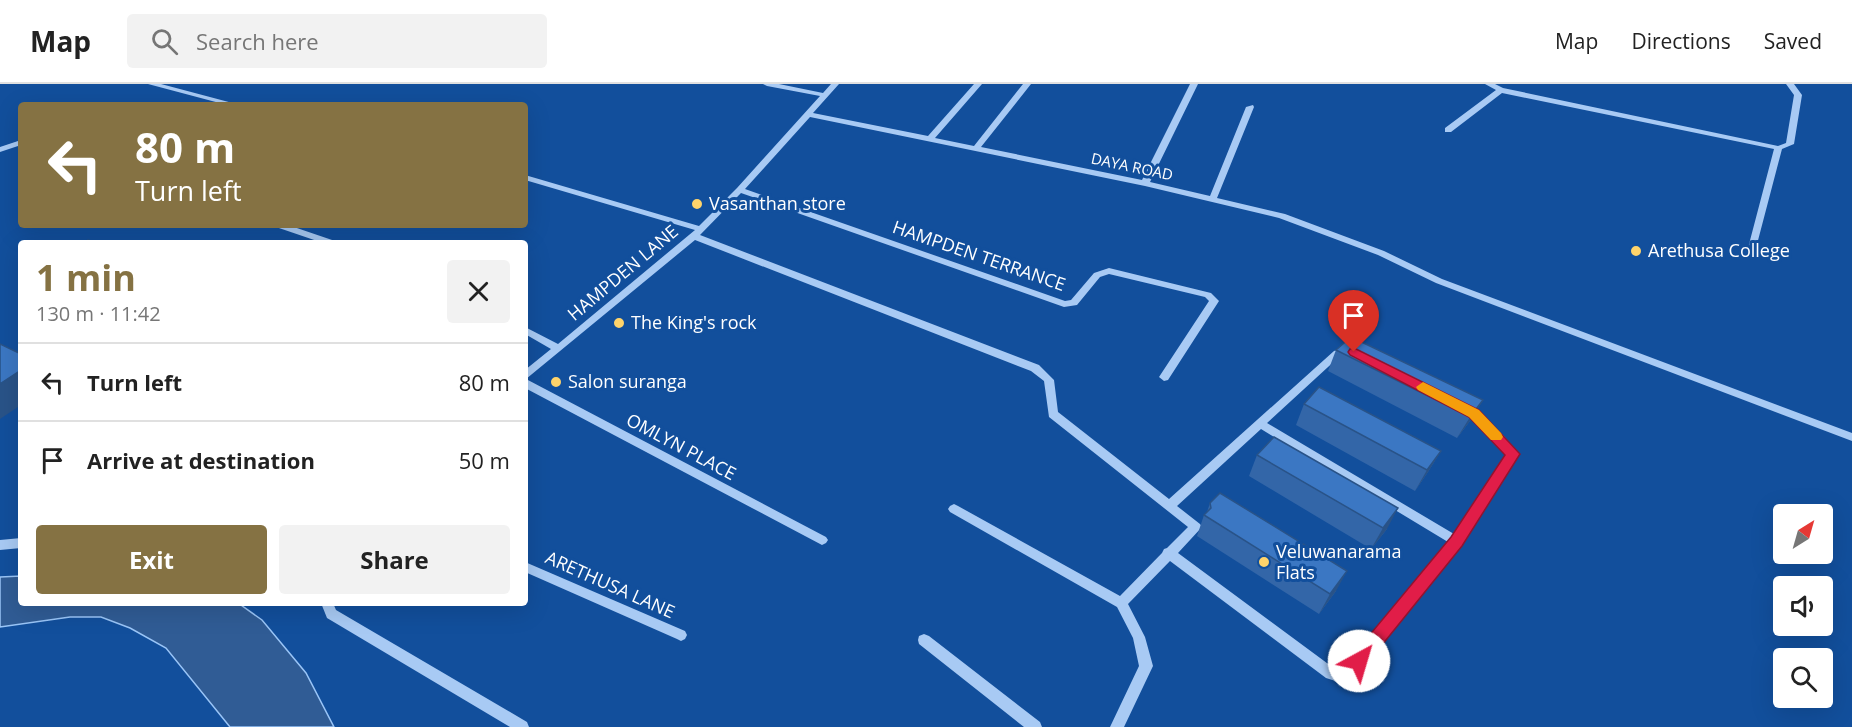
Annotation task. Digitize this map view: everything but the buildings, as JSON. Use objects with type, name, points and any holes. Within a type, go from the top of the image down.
[{"type":"street","points":[[152,84],[224,102]]},
{"type":"street","points":[[767,84],[824,95]]},
{"type":"street","name":"HAMPDEN LANE","points":[[528,373],[697,232],[740,190],[835,84]]},
{"type":"street","points":[[930,139],[978,84]]},
{"type":"street","points":[[976,148],[1027,84]]},
{"type":"street","points":[[1145,183],[1194,84]]},
{"type":"street","points":[[1489,84],[1501,90],[1778,148],[1790,144],[1798,95],[1790,84]]},
{"type":"street","points":[[1448,130],[1501,90]]},
{"type":"street","points":[[1213,198],[1250,107]]},
{"type":"street","name":"DAYA ROAD","points":[[808,114],[1213,198],[1304,224],[1381,253],[1439,281],[1852,437]]},
{"type":"street","points":[[0,150],[18,143]]},
{"type":"street","points":[[1752,248],[1778,148]]},
{"type":"street","points":[[528,178],[697,232],[1035,368],[1049,380],[1053,414],[1196,527],[1121,603]]},
{"type":"street","name":"HAMPDEN TERRANCE","points":[[740,190],[1064,304],[1074,303],[1097,275],[1109,272],[1208,295],[1214,301],[1164,377]]},
{"type":"street","points":[[288,228],[323,240]]},
{"type":"street","points":[[528,332],[558,348]]},
{"type":"street","points":[[1169,506],[1338,353],[1354,352]]},
{"type":"street","name":"OMLYN PLACE","points":[[528,385],[822,540]]},
{"type":"street","points":[[1168,553],[1331,674],[1345,678],[1456,541],[1513,454],[1474,413],[1454,403]]},
{"type":"street","points":[[1260,424],[1456,541]]},
{"type":"street","points":[[954,509],[1121,603],[1139,637],[1146,666],[1118,727]]},
{"type":"street","points":[[0,545],[18,543]]},
{"type":"street","name":"ARETHUSA LANE","points":[[528,568],[681,635]]},
{"type":"street","points":[[328,606],[331,614],[522,727]]},
{"type":"street","points":[[924,640],[1035,727]]},
{"type":"water","points":[[18,576],[18,606],[242,606],[262,620],[306,673],[334,727],[230,727],[166,648],[130,628],[101,617],[70,617],[0,627],[0,577]]},
{"type":"slow traffic","points":[[1423,387],[1474,413],[1496,437]]},
{"type":"place","name":"Vasanthan store","points":[[697,204]]},
{"type":"place","name":"Arethusa College","points":[[1636,251]]},
{"type":"place","name":"The King's rock","points":[[619,323]]},
{"type":"place","name":"Salon suranga","points":[[556,382]]},
{"type":"place","name":"Veluwanarama Flats","points":[[1264,562]]},
{"type":"route","points":[[1354,352],[1474,413],[1513,454],[1456,541],[1359,661]]}]
